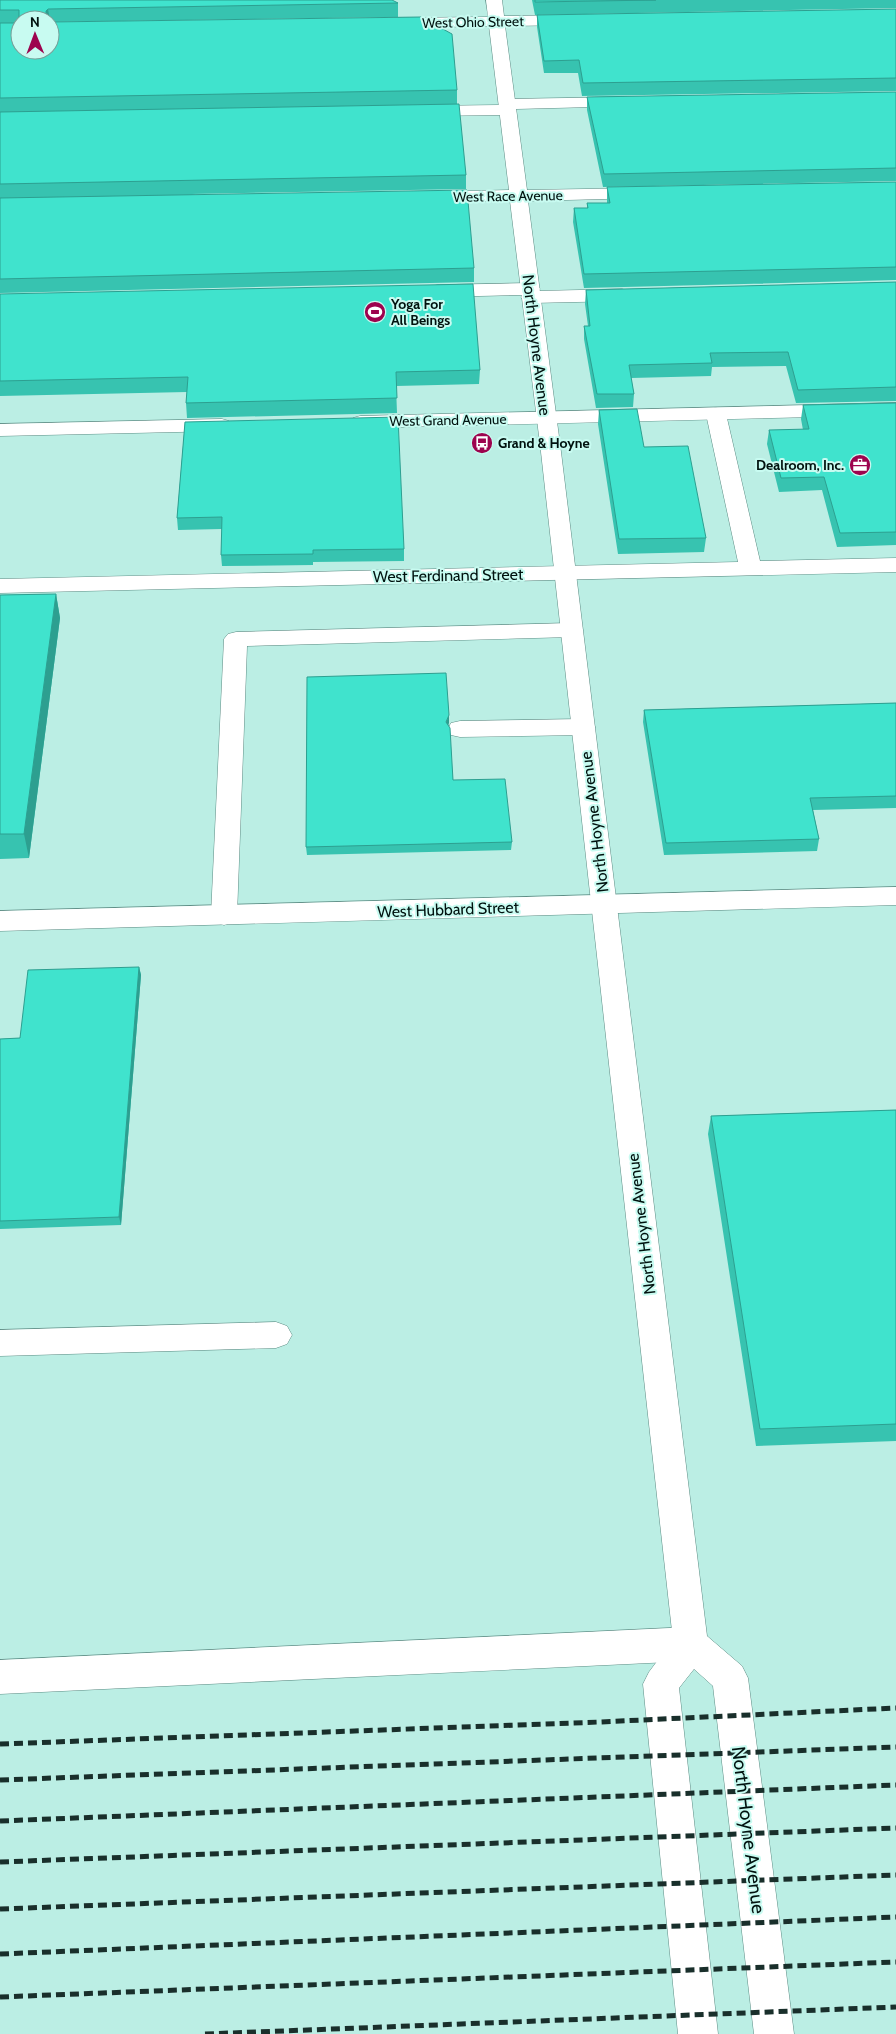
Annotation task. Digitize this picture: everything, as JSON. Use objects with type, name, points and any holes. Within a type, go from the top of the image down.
[{"type":"street","name":"North Hoyne Avenue","points":[[494,0],[565,573],[691,1644],[730,1678],[774,2034]]},
{"type":"street","name":"West Ohio Street","points":[[384,24],[586,20]]},
{"type":"street","points":[[403,112],[639,102]]},
{"type":"street","name":"West Race Avenue","points":[[411,198],[662,193]]},
{"type":"street","points":[[419,292],[640,294]]},
{"type":"street","name":"West Grand Avenue","points":[[345,422],[896,409]]},
{"type":"street","points":[[716,414],[750,568]]},
{"type":"street","points":[[0,430],[236,425]]},
{"type":"street","name":"West Ferdinand Street","points":[[0,586],[896,565]]},
{"type":"street","points":[[224,915],[236,639],[571,630]]},
{"type":"street","points":[[460,729],[583,727]]},
{"type":"street","name":"West Hubbard Street","points":[[0,921],[896,896]]},
{"type":"street","points":[[0,1343],[276,1335]]},
{"type":"street","points":[[0,1677],[691,1644]]},
{"type":"street","points":[[691,1644],[661,1684],[698,2034]]},
{"type":"building","points":[[0,0],[392,0],[398,3],[47,10],[0,10]]},
{"type":"building","points":[[535,0],[656,0],[535,2]]},
{"type":"building","points":[[896,9],[896,78],[583,83],[579,60],[544,61],[537,15]]},
{"type":"building","points":[[421,17],[452,34],[457,90],[0,98],[0,23],[10,23],[10,60],[60,60],[60,22]]},
{"type":"building","points":[[896,92],[896,168],[604,174],[587,97]]},
{"type":"building","points":[[459,104],[466,175],[0,184],[0,112]]},
{"type":"building","points":[[896,182],[896,267],[584,274],[574,208],[588,208],[587,203],[610,203],[607,187]]},
{"type":"building","points":[[467,190],[474,268],[0,279],[0,198]]},
{"type":"building","points":[[896,282],[896,387],[798,390],[788,352],[710,353],[712,363],[629,365],[634,394],[597,394],[584,326],[590,326],[586,290]]},
{"type":"building","points":[[473,284],[480,370],[396,372],[397,398],[186,403],[188,377],[0,381],[0,294]]},
{"type":"building","points":[[896,403],[896,532],[840,533],[824,477],[781,478],[769,430],[809,429],[803,405]]},
{"type":"building","points":[[637,409],[644,447],[688,446],[706,538],[619,539],[599,410]]},
{"type":"building","points":[[398,417],[404,549],[313,550],[313,554],[221,555],[222,517],[177,518],[185,422]]},
{"type":"building","points":[[56,594],[24,834],[0,834],[0,595]]},
{"type":"building","points":[[446,673],[449,715],[446,722],[450,728],[453,780],[505,779],[512,842],[306,847],[307,677]]},
{"type":"building","points":[[896,703],[896,796],[810,798],[819,839],[666,843],[644,710]]},
{"type":"building","points":[[139,967],[119,1217],[0,1221],[0,1039],[20,1038],[28,970]]},
{"type":"building","points":[[896,1110],[896,1424],[760,1429],[711,1116]]},
{"type":"railway","points":[[0,1744],[600,1722],[896,1708]]},
{"type":"railway","points":[[0,1780],[896,1747]]},
{"type":"railway","points":[[0,1821],[896,1785]]},
{"type":"railway","points":[[0,1862],[896,1828]]},
{"type":"railway","points":[[0,1909],[896,1875]]},
{"type":"railway","points":[[0,1954],[896,1917]]},
{"type":"railway","points":[[0,1997],[896,1962]]},
{"type":"railway","points":[[205,2034],[896,2007]]},
{"type":"place","name":"Yoga For All Beings","points":[[375,312]]},
{"type":"place","name":"Grand & Hoyne","points":[[482,443]]},
{"type":"place","name":"Dealroom, Inc.","points":[[860,465]]}]
